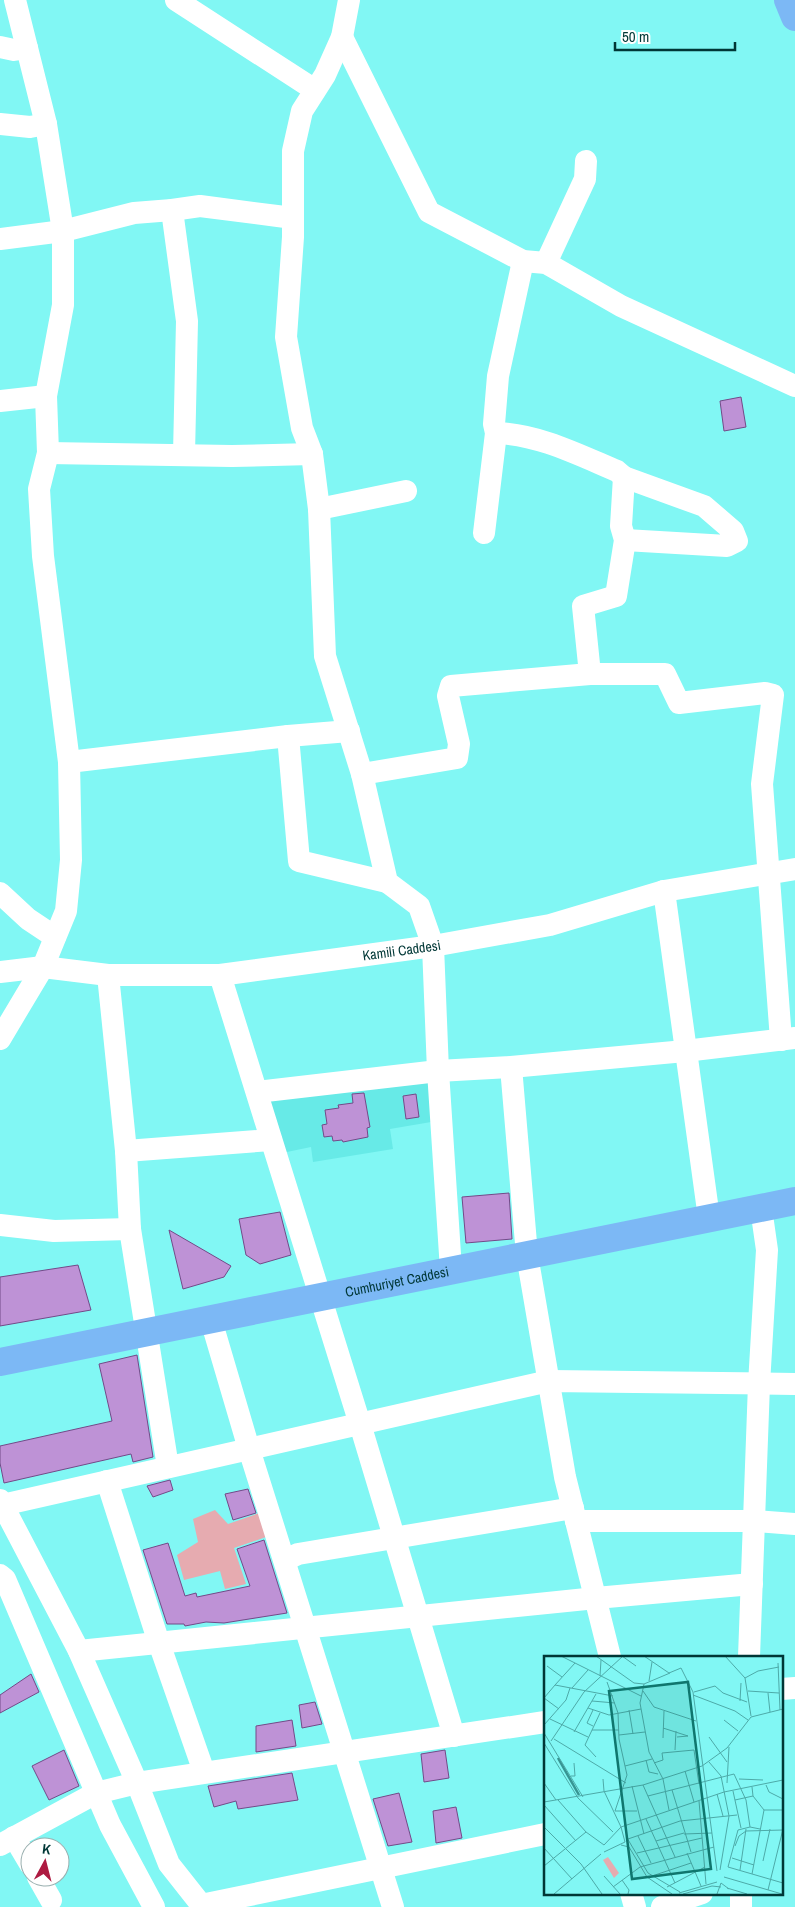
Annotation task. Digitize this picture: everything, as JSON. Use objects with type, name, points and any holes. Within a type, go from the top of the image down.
[{"type":"main road","points":[[788,0],[795,17]]},
{"type":"main road","name":"Cumhuriyet Caddesi","points":[[0,1362],[795,1201]]},
{"type":"street","points":[[0,1039],[43,967],[66,912],[71,860],[69,762],[43,556],[39,489],[48,453],[46,396],[63,305],[63,231],[46,124],[14,0]]},
{"type":"street","points":[[176,0],[315,90]]},
{"type":"street","points":[[349,0],[342,37],[325,75],[302,111],[293,152],[293,218],[286,337],[302,428],[312,454],[319,509],[325,656],[362,774],[386,882]]},
{"type":"street","points":[[342,37],[429,212],[523,261],[546,263],[620,306],[795,386]]},
{"type":"street","points":[[0,46],[14,50],[27,48]]},
{"type":"street","points":[[0,124],[30,127],[46,124]]},
{"type":"street","points":[[546,263],[585,178],[586,161]]},
{"type":"street","points":[[0,239],[63,231],[134,212],[200,206],[293,218]]},
{"type":"street","points":[[172,210],[187,321],[184,454]]},
{"type":"street","points":[[484,533],[496,434],[494,424],[498,376],[523,261]]},
{"type":"street","points":[[0,401],[46,396]]},
{"type":"street","points":[[496,434],[513,434],[559,447],[617,471],[624,477],[704,506],[733,532],[737,541],[727,546],[625,540]]},
{"type":"street","points":[[48,453],[232,456],[312,454]]},
{"type":"street","points":[[590,674],[583,606],[616,596],[625,540],[621,526],[624,477]]},
{"type":"street","points":[[319,509],[406,491]]},
{"type":"street","points":[[257,1092],[438,1071],[511,1067],[685,1051],[788,1039],[769,873],[762,784],[773,695],[765,693],[679,703],[665,674],[590,674],[451,686],[448,696],[459,744],[458,758],[362,774]]},
{"type":"street","points":[[69,762],[288,736],[349,731]]},
{"type":"street","points":[[288,736],[299,861],[386,882],[419,906],[433,946],[438,1071],[451,1270]]},
{"type":"street","name":"Kamili Caddesi","points":[[0,972],[43,967],[108,975],[220,975],[433,946],[550,925],[664,891],[795,869]]},
{"type":"street","points":[[664,891],[710,1218]]},
{"type":"street","points":[[0,892],[28,919],[55,937]]},
{"type":"street","points":[[108,975],[126,1151],[130,1229],[168,1467]]},
{"type":"street","points":[[220,975],[360,1424],[454,1736]]},
{"type":"street","points":[[511,1067],[527,1255],[565,1477],[610,1656]]},
{"type":"street","points":[[126,1151],[271,1140]]},
{"type":"street","points":[[749,1656],[759,1384],[767,1250],[761,1208]]},
{"type":"street","points":[[0,1225],[54,1231],[130,1229]]},
{"type":"street","points":[[210,1320],[343,1752],[393,1907]]},
{"type":"street","points":[[544,1834],[202,1906],[169,1864],[137,1784],[79,1651],[1,1502],[107,1481],[549,1381],[795,1384]]},
{"type":"street","points":[[107,1481],[159,1643],[204,1772]]},
{"type":"street","points":[[285,1560],[298,1554],[395,1538],[575,1514],[795,1524]]},
{"type":"street","points":[[0,1575],[5,1579],[110,1825],[154,1907]]},
{"type":"street","points":[[79,1651],[596,1598],[752,1584]]},
{"type":"street","points":[[782,1689],[795,1688]]},
{"type":"street","points":[[20,1854],[7,1841],[96,1793],[204,1772],[544,1722]]},
{"type":"street","points":[[44,1887],[51,1900]]},
{"type":"street","points":[[631,1894],[635,1907]]},
{"type":"street","points":[[662,1907],[699,1894]]},
{"type":"street","points":[[740,1907],[741,1894]]},
{"type":"shaded area","points":[[434,1076],[437,1121],[390,1129],[393,1149],[313,1162],[311,1147],[282,1153],[263,1098]]},
{"type":"shaded area","points":[[215,1510],[228,1524],[265,1511],[266,1537],[234,1548],[246,1584],[225,1589],[220,1571],[184,1580],[177,1555],[198,1542],[193,1519]]},
{"type":"building","points":[[741,397],[746,427],[724,431],[720,401]]},
{"type":"building","points":[[364,1093],[370,1127],[367,1128],[368,1137],[343,1142],[342,1140],[333,1141],[332,1136],[324,1137],[322,1125],[327,1124],[325,1110],[339,1108],[338,1105],[353,1103],[352,1094]]},
{"type":"building","points":[[416,1094],[419,1117],[406,1119],[403,1096]]},
{"type":"building","points":[[509,1193],[512,1239],[466,1243],[462,1197]]},
{"type":"building","points":[[280,1212],[291,1255],[260,1264],[246,1255],[239,1219]]},
{"type":"building","points":[[169,1230],[231,1266],[224,1277],[183,1289]]},
{"type":"building","points":[[78,1265],[91,1310],[0,1326],[0,1277]]},
{"type":"building","points":[[137,1355],[153,1457],[133,1462],[131,1454],[4,1483],[0,1463],[0,1446],[112,1421],[99,1364]]},
{"type":"building","points":[[170,1480],[173,1490],[153,1497],[147,1486]]},
{"type":"building","points":[[248,1489],[256,1513],[233,1520],[225,1494]]},
{"type":"building","points":[[264,1540],[287,1613],[224,1623],[206,1622],[185,1626],[184,1624],[167,1624],[143,1550],[168,1543],[185,1596],[196,1593],[197,1597],[250,1586],[237,1549]]},
{"type":"building","points":[[31,1674],[39,1692],[0,1713],[0,1695]]},
{"type":"building","points":[[315,1702],[322,1724],[302,1728],[299,1705]]},
{"type":"building","points":[[292,1720],[296,1746],[256,1752],[256,1726]]},
{"type":"building","points":[[64,1750],[79,1786],[49,1800],[32,1766]]},
{"type":"building","points":[[445,1750],[449,1778],[424,1782],[421,1754]]},
{"type":"building","points":[[292,1773],[298,1800],[238,1809],[236,1801],[214,1807],[208,1786]]},
{"type":"building","points":[[399,1793],[412,1842],[388,1846],[373,1799]]},
{"type":"building","points":[[456,1807],[462,1838],[436,1843],[433,1811]]}]
